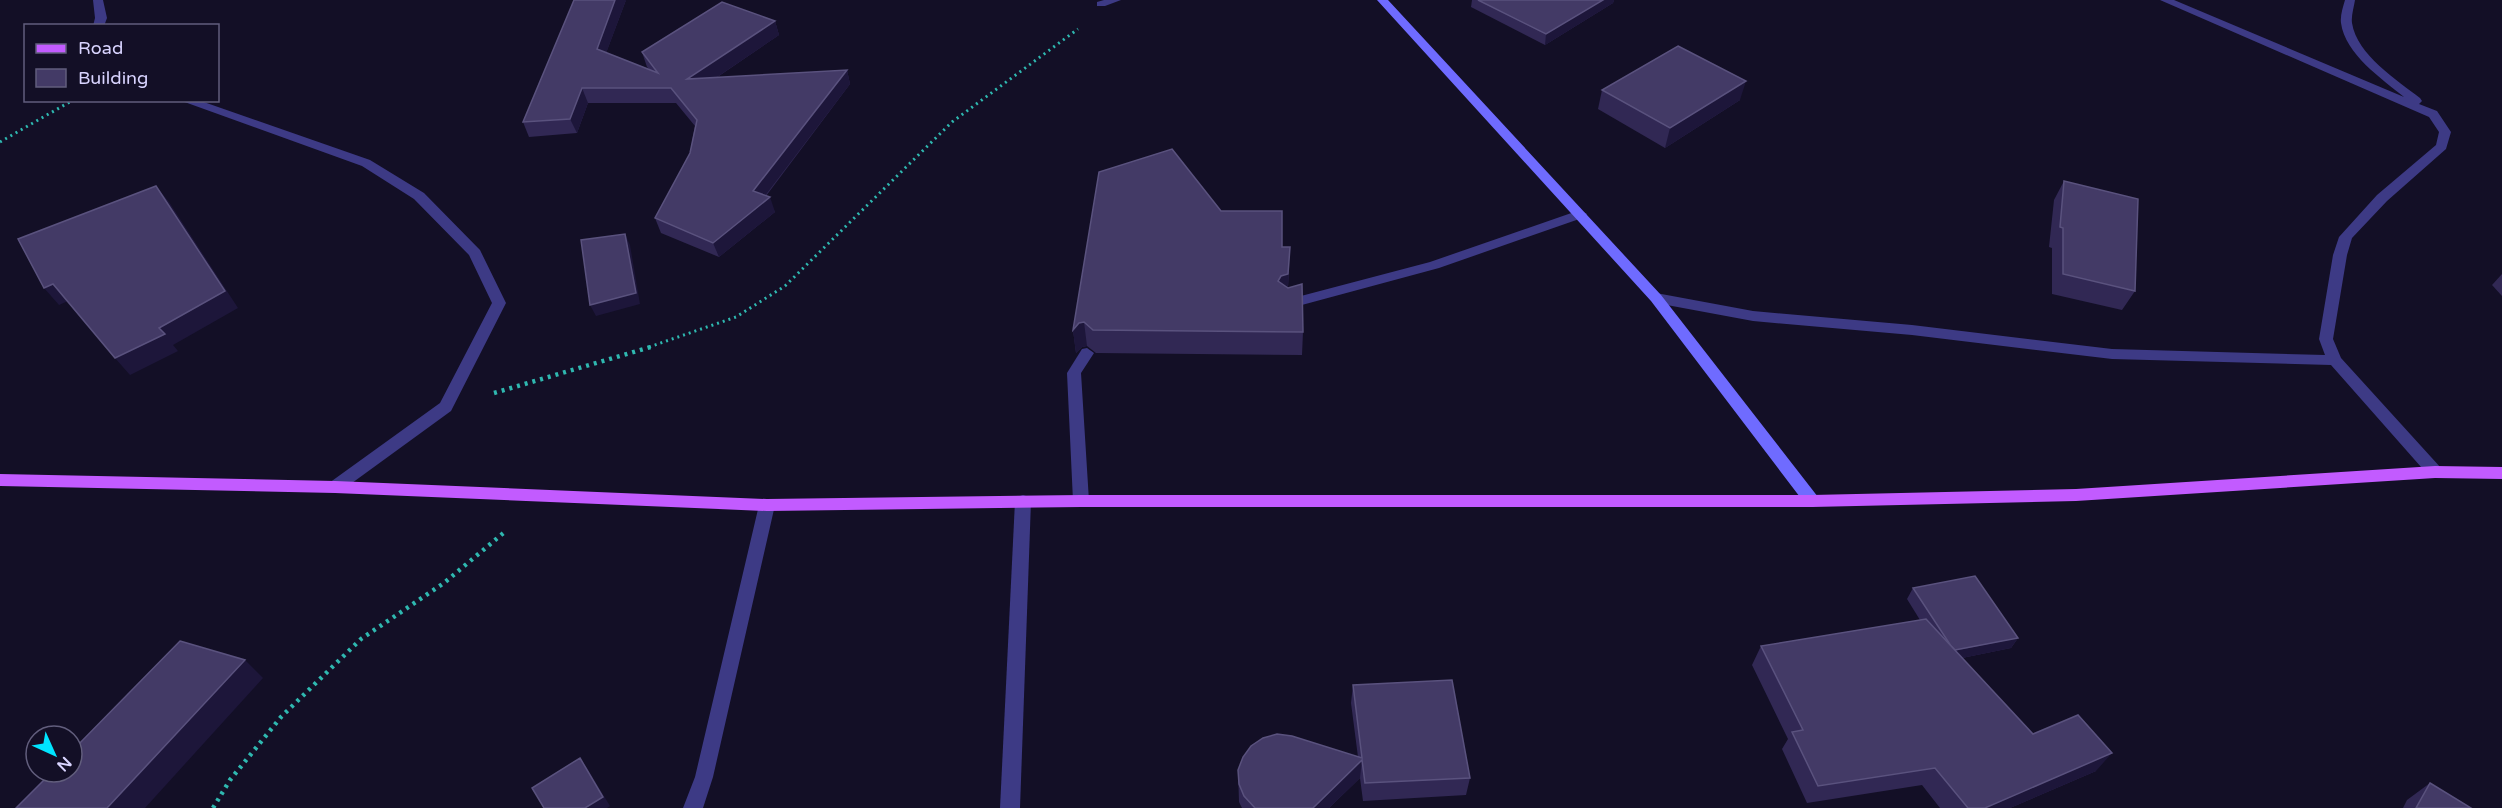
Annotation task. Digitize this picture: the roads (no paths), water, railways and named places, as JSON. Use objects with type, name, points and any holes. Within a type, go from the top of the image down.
[{"type":"main road","points":[[0,480],[335,487],[767,505],[1023,501],[1812,501],[2076,495],[2435,472],[2502,473]]},
{"type":"street","points":[[98,0],[101,18],[99,24]]},
{"type":"street","points":[[1101,4],[1116,0]]},
{"type":"street","points":[[1382,0],[1656,298],[1812,501]]},
{"type":"street","points":[[2166,0],[2433,114]]},
{"type":"street","points":[[2350,0],[2347,24],[2358,45],[2377,70],[2433,114],[2445,132],[2442,146],[2382,198],[2346,237],[2340,255],[2326,339],[2335,360],[2435,472]]},
{"type":"street","points":[[191,102],[283,132],[366,163],[419,196],[475,253],[499,303],[446,407],[335,487]]},
{"type":"street","points":[[1287,304],[1434,265],[1580,214]]},
{"type":"street","points":[[1656,298],[1753,316],[1912,330],[2112,354],[2335,360]]},
{"type":"street","points":[[1081,501],[1074,373],[1087,353]]},
{"type":"street","points":[[1010,808],[1023,501]]},
{"type":"street","points":[[693,808],[704,777],[767,505]]}]
